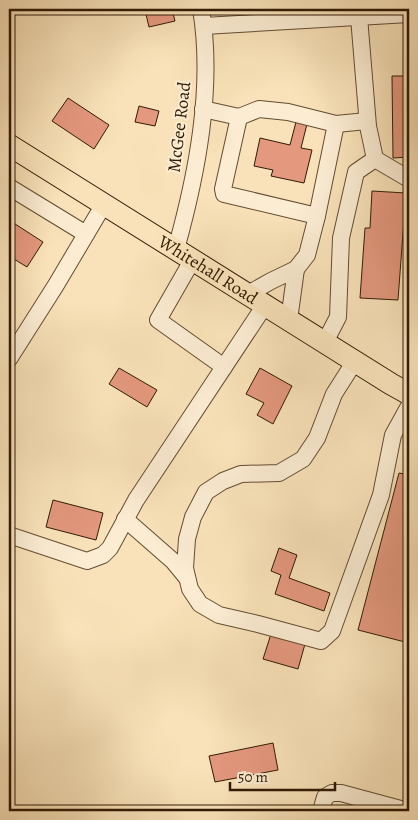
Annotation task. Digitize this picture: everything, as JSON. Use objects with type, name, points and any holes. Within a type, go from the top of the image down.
[{"type":"main road","name":"Whitehall Road","points":[[9,145],[409,394]]},
{"type":"street","name":"McGee Road","points":[[201,9],[204,26],[206,70],[185,254],[158,320],[224,367]]},
{"type":"street","points":[[204,26],[400,12]]},
{"type":"street","points":[[349,15],[375,159],[409,179]]},
{"type":"street","points":[[203,109],[239,118],[259,109],[288,112],[336,124],[367,121]]},
{"type":"street","points":[[239,118],[222,189],[224,194],[317,216]]},
{"type":"street","points":[[9,535],[88,561],[103,556],[110,548],[136,500],[224,367],[256,299],[271,281],[296,269],[307,255],[336,124]]},
{"type":"street","points":[[325,342],[338,317],[341,238],[356,172],[375,159]]},
{"type":"street","points":[[9,187],[86,234]]},
{"type":"street","points":[[9,358],[56,285],[104,204]]},
{"type":"street","points":[[289,320],[296,269]]},
{"type":"street","points":[[355,361],[334,394],[317,438],[302,459],[279,473],[241,474],[223,481],[206,492],[193,517],[187,538],[185,568],[190,589],[200,604],[219,616],[321,640],[332,631],[379,503],[393,435],[409,406]]},
{"type":"street","points":[[125,519],[173,561],[187,578]]},
{"type":"street","points":[[321,811],[325,797],[341,793],[408,811]]},
{"type":"building","points":[[172,9],[175,21],[149,27],[145,10]]},
{"type":"building","points":[[392,76],[409,76],[409,157],[393,158]]},
{"type":"building","points":[[68,98],[109,125],[94,149],[52,121]]},
{"type":"building","points":[[139,106],[159,111],[155,126],[135,122]]},
{"type":"building","points":[[296,122],[307,124],[301,148],[312,150],[304,183],[271,176],[273,170],[254,166],[260,138],[290,145]]},
{"type":"building","points":[[372,191],[406,193],[398,300],[360,298],[365,228],[370,228]]},
{"type":"building","points":[[9,220],[43,242],[27,267],[9,256]]},
{"type":"building","points":[[119,368],[157,390],[147,407],[109,384]]},
{"type":"building","points":[[260,368],[292,386],[273,424],[257,415],[264,403],[246,394]]},
{"type":"building","points":[[399,473],[409,475],[409,643],[358,630]]},
{"type":"building","points":[[53,500],[103,513],[96,540],[46,527]]},
{"type":"building","points":[[279,548],[297,555],[289,578],[330,593],[324,611],[275,594],[281,575],[271,571]]},
{"type":"building","points":[[271,634],[305,644],[298,669],[263,659]]},
{"type":"building","points":[[273,743],[278,770],[215,782],[209,756]]}]
